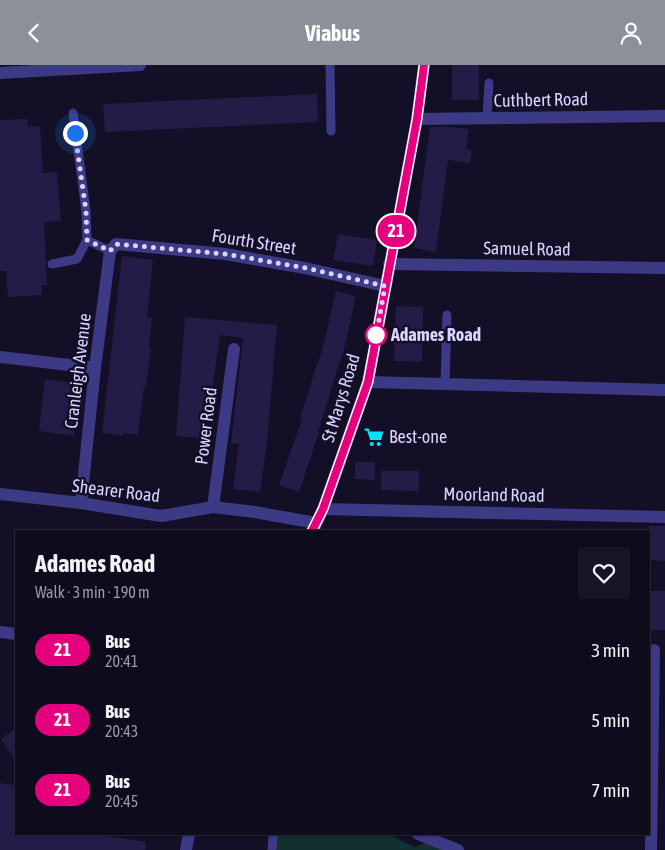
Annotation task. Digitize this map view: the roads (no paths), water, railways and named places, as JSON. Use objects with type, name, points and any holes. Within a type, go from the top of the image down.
[{"type":"street","points":[[4,70],[140,65]]},
{"type":"street","name":"St Marys Road","points":[[314,527],[323,509],[368,382],[417,119],[424,65]]},
{"type":"street","name":"Cuthbert Road","points":[[417,119],[665,116]]},
{"type":"street","name":"Fourth Street","points":[[113,247],[225,254],[306,268],[385,286]]},
{"type":"street","name":"Cranleigh Avenue","points":[[81,503],[95,368],[113,247]]},
{"type":"street","name":"Samuel Road","points":[[389,264],[665,268]]},
{"type":"street","name":"Power Road","points":[[213,507],[234,349]]},
{"type":"street","points":[[0,357],[95,368]]},
{"type":"street","points":[[368,382],[665,390]]},
{"type":"street","name":"Shearer Road","points":[[0,494],[81,503],[161,516],[213,507],[255,512],[314,527]]},
{"type":"street","name":"Moorland Road","points":[[323,509],[665,517]]},
{"type":"street","points":[[0,632],[15,634]]},
{"type":"street","points":[[651,850],[656,650]]},
{"type":"street","points":[[186,850],[189,835]]},
{"type":"street","points":[[426,835],[458,850]]},
{"type":"lane","points":[[330,65],[332,131]]},
{"type":"lane","points":[[488,118],[489,83]]},
{"type":"lane","points":[[52,264],[77,259],[87,240],[86,211],[73,113]]},
{"type":"lane","points":[[87,240],[113,247]]},
{"type":"lane","points":[[445,384],[447,315]]},
{"type":"lane","points":[[272,850],[273,835]]},
{"type":"place","name":"Adames Road","points":[[376,335]]},
{"type":"place","name":"Best-one","points":[[374,437]]}]
